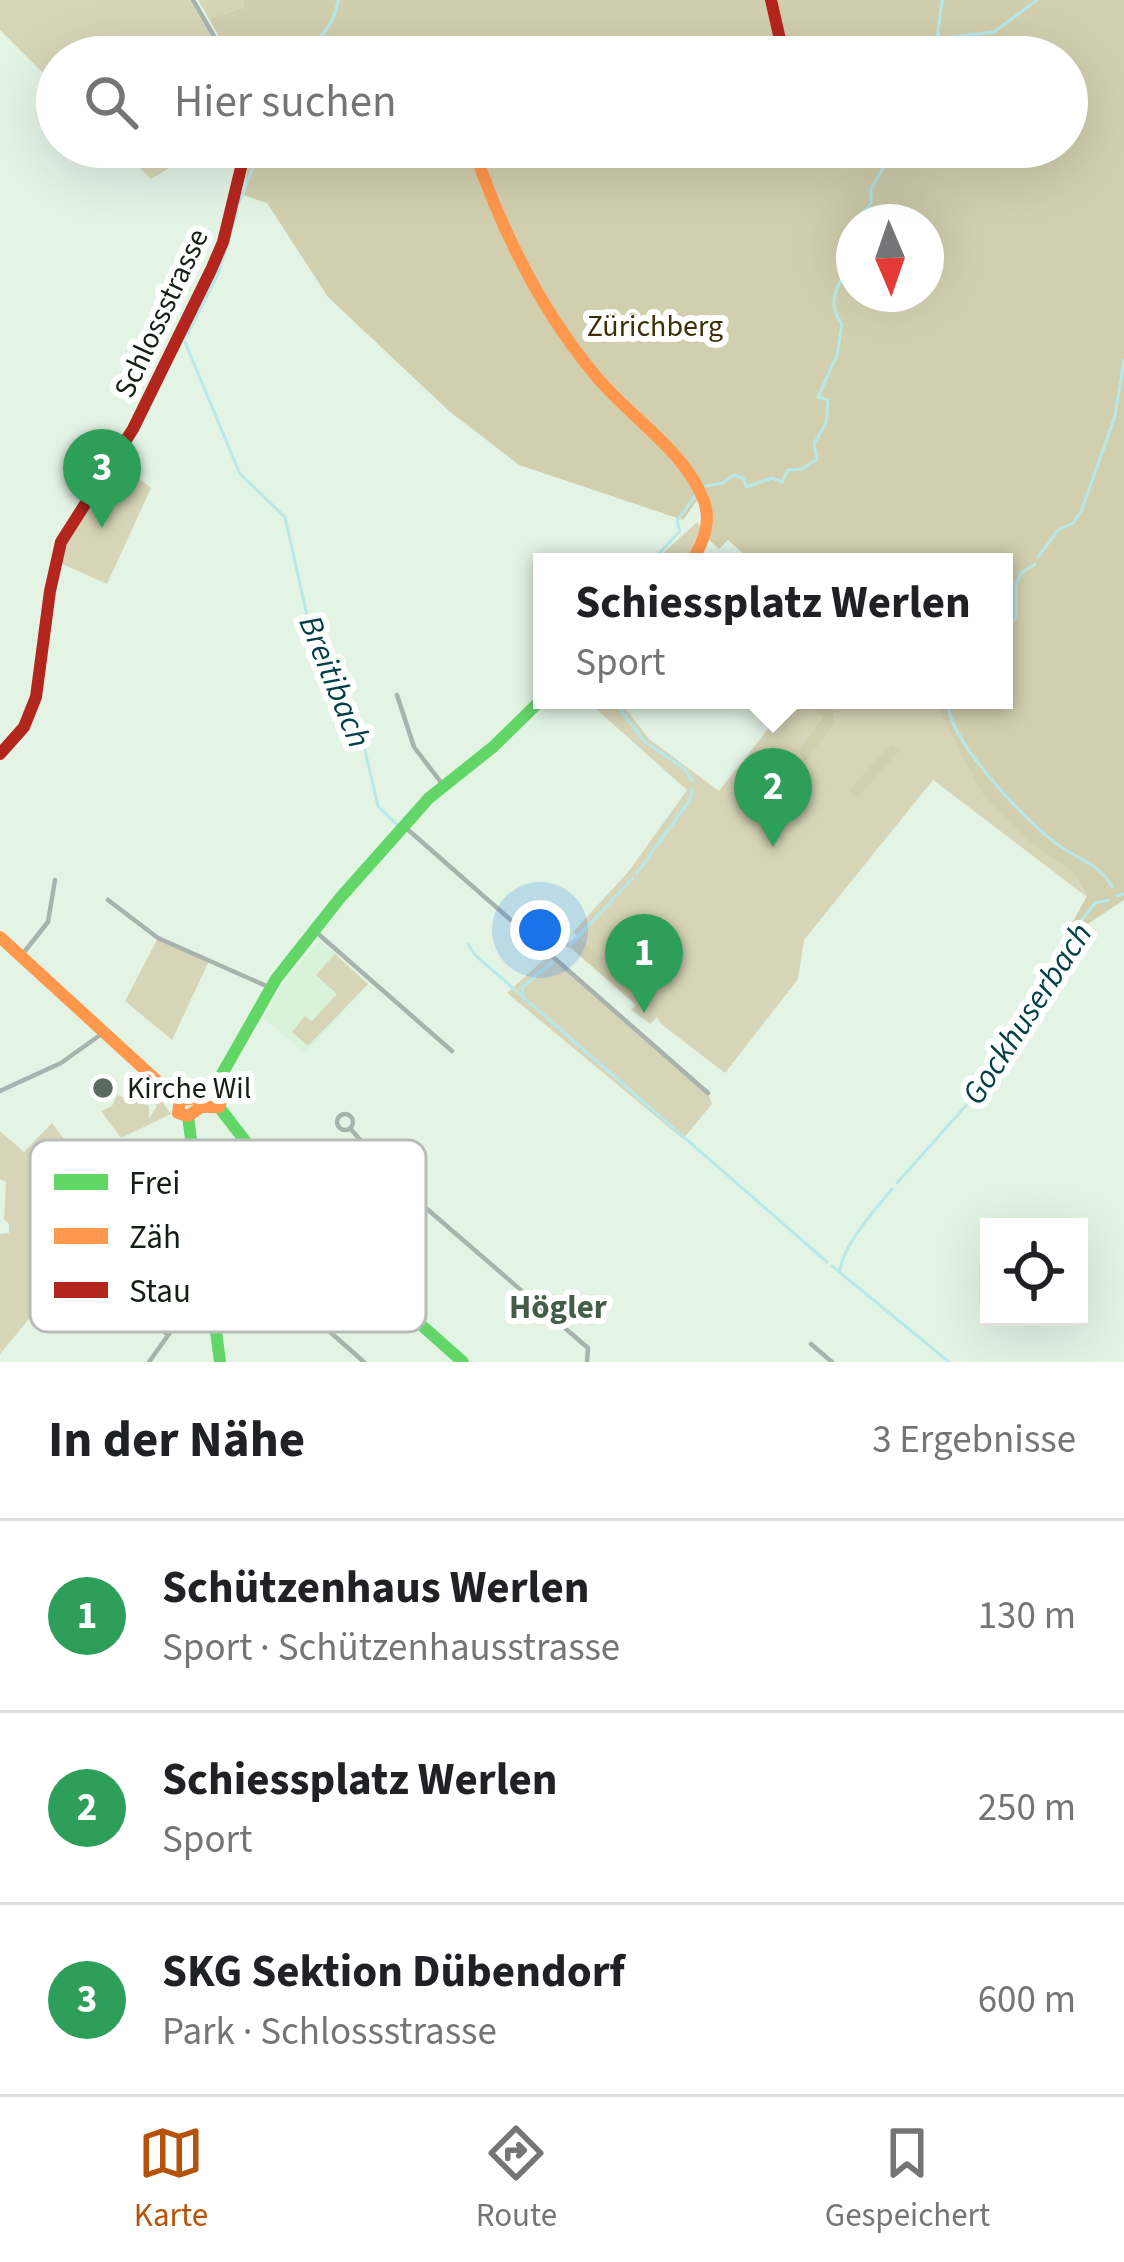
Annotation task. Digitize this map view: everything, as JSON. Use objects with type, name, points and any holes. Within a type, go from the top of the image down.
[{"type":"street","points":[[193,0],[214,36]]},
{"type":"street","points":[[771,0],[779,36]]},
{"type":"street","name":"Schlossstrasse","points":[[0,754],[24,727],[36,697],[62,542],[133,429],[212,270],[241,168]]},
{"type":"street","points":[[480,168],[502,229],[552,313],[606,388],[700,494],[706,531],[695,553]]},
{"type":"street","points":[[397,695],[414,746],[444,785]]},
{"type":"street","points":[[217,1091],[271,988],[340,898],[444,785],[533,708]]},
{"type":"street","points":[[406,827],[708,1093]]},
{"type":"street","points":[[20,956],[48,922],[55,880]]},
{"type":"street","points":[[108,900],[158,938],[271,988]]},
{"type":"street","points":[[316,932],[452,1051]]},
{"type":"street","points":[[0,938],[179,1101]]},
{"type":"street","points":[[0,1090],[78,1054],[104,1034]]},
{"type":"street","points":[[179,1101],[217,1091]]},
{"type":"street","points":[[217,1091],[224,1099],[219,1107]]},
{"type":"street","points":[[179,1101],[177,1111],[188,1116]]},
{"type":"street","points":[[188,1116],[199,1108],[219,1107]]},
{"type":"street","points":[[219,1107],[243,1140]]},
{"type":"street","points":[[188,1116],[191,1140]]},
{"type":"street","points":[[350,1128],[360,1140]]},
{"type":"street","points":[[426,1207],[588,1348],[587,1362]]},
{"type":"street","points":[[426,1329],[463,1362]]},
{"type":"street","points":[[165,1332],[168,1335]]},
{"type":"street","points":[[149,1362],[170,1332]]},
{"type":"street","points":[[217,1332],[220,1362]]},
{"type":"street","points":[[330,1332],[364,1362]]},
{"type":"street","points":[[811,1344],[829,1361]]},
{"type":"shaded area","points":[[0,0],[190,0],[211,36],[36,36],[36,66],[0,30]]},
{"type":"shaded area","points":[[198,0],[242,0],[244,7],[209,19]]},
{"type":"shaded area","points":[[140,168],[169,168],[151,179]]},
{"type":"shaded area","points":[[117,461],[151,488],[107,584],[60,563],[75,520]]},
{"type":"shaded area","points":[[697,522],[704,531],[692,553],[663,553]]},
{"type":"shaded area","points":[[596,709],[626,709],[649,739],[719,791],[784,709],[813,709],[823,717],[799,750],[835,723],[833,709],[938,709],[1029,842],[1072,872],[1087,897],[933,780],[804,940],[798,979],[725,1073],[657,1017],[650,1024],[631,1010],[666,967],[600,956],[573,932],[629,871],[687,790]]},
{"type":"shaded area","points":[[158,938],[209,961],[172,1040],[125,1001]]},
{"type":"shaded area","points":[[319,940],[368,984],[306,1053],[263,1018],[281,986]]},
{"type":"shaded area","points":[[335,954],[368,984],[308,1046],[292,1032],[305,1016],[312,1021],[337,994],[316,975]]},
{"type":"shaded area","points":[[550,954],[708,1093],[712,1104],[683,1139],[507,993]]},
{"type":"shaded area","points":[[150,1085],[171,1114],[121,1138],[101,1111],[112,1106],[117,1095],[149,1106],[149,1119],[157,1106],[144,1088]]},
{"type":"shaded area","points":[[52,1123],[64,1140],[36,1140]]},
{"type":"shaded area","points":[[0,1131],[24,1152],[30,1146],[30,1318],[0,1354],[0,1234],[9,1233],[9,1224],[4,1219],[6,1182],[0,1179]]},
{"type":"green space","name":"Zürichberg","points":[[242,0],[1124,0],[1124,900],[1083,927],[1046,981],[1042,977],[1087,896],[1072,872],[1029,842],[983,794],[938,709],[1013,709],[1013,553],[743,553],[728,540],[719,549],[705,536],[698,499],[683,520],[519,465],[449,411],[328,297],[267,203],[243,195],[248,168],[1088,168],[1088,36],[219,36],[209,19],[244,7]]},
{"type":"green space","points":[[813,709],[833,709],[835,723],[804,763],[799,750],[823,717]]},
{"type":"green space","points":[[891,744],[899,751],[858,797],[849,790]]},
{"type":"green space","points":[[579,937],[600,956],[621,956],[654,943],[666,967],[635,1004],[563,945]]},
{"type":"waterway","points":[[320,36],[338,0]]},
{"type":"waterway","points":[[938,36],[942,0]]},
{"type":"waterway","points":[[959,36],[994,32],[1037,0]]},
{"type":"waterway","points":[[239,203],[253,168]]},
{"type":"waterway","points":[[871,204],[871,189],[883,168]]},
{"type":"waterway","name":"Breitibach","points":[[187,335],[218,274],[237,212]]},
{"type":"waterway","points":[[705,486],[734,475],[743,478],[747,487],[772,478],[782,482],[788,470],[802,469],[817,459],[814,444],[826,423],[828,400],[818,397],[837,355],[842,324],[834,305],[836,294]]},
{"type":"waterway","name":"Breitibach","points":[[185,342],[240,474],[285,517],[310,629],[360,729],[378,806],[398,826]]},
{"type":"waterway","points":[[1038,557],[1058,530],[1073,523],[1081,512],[1115,416],[1124,360]]},
{"type":"waterway","points":[[660,553],[680,531],[677,521],[696,495]]},
{"type":"waterway","points":[[1013,621],[1016,584],[1021,573],[1035,564]]},
{"type":"waterway","points":[[620,709],[645,742],[684,768],[692,781]]},
{"type":"waterway","points":[[950,709],[973,756],[1010,801],[1061,847],[1096,868],[1112,887]]},
{"type":"waterway","points":[[637,873],[690,800],[692,790]]},
{"type":"waterway","points":[[570,945],[633,878]]},
{"type":"waterway","name":"Gockhuserbach","points":[[1117,896],[1124,894]]},
{"type":"waterway","name":"Gockhuserbach","points":[[1008,1033],[1052,972],[1078,925],[1095,903],[1109,900]]},
{"type":"waterway","name":"Breitibach","points":[[468,944],[827,1262]]},
{"type":"waterway","points":[[522,993],[553,961]]},
{"type":"waterway","name":"Gockhuserbach","points":[[897,1183],[970,1101],[1003,1042]]},
{"type":"waterway","name":"Gockhuserbach","points":[[840,1271],[853,1239],[892,1189]]},
{"type":"waterway","name":"Breitibach","points":[[832,1266],[949,1362]]},
{"type":"traffic: fast","points":[[217,1091],[276,979],[340,898],[429,798],[533,708]]},
{"type":"traffic: fast","points":[[219,1107],[244,1140]]},
{"type":"traffic: fast","points":[[188,1116],[191,1140]]},
{"type":"traffic: fast","points":[[426,1329],[463,1362]]},
{"type":"traffic: fast","points":[[216,1332],[220,1362]]},
{"type":"traffic: slow","points":[[481,168],[509,238],[556,323],[608,390],[670,450],[695,483],[707,517],[696,553]]},
{"type":"traffic: slow","points":[[0,937],[179,1101]]},
{"type":"traffic: slow","points":[[211,1091],[223,1096],[219,1107],[201,1107],[188,1116],[178,1113],[180,1100],[211,1091]]},
{"type":"traffic: jam","points":[[771,0],[779,36]]},
{"type":"traffic: jam","points":[[0,754],[24,727],[36,697],[61,542],[133,429],[211,270],[223,242],[241,168]]},
{"type":"place","name":"SKG Sektion Dübendorf","points":[[102,528]]},
{"type":"place","name":"Schiessplatz Werlen","points":[[773,847]]},
{"type":"place","name":"Schützenhaus Werlen","points":[[644,1013]]},
{"type":"place","name":"Kirche Wil","points":[[103,1088]]},
{"type":"district","name":"Högler","points":[[558,1306]]}]
